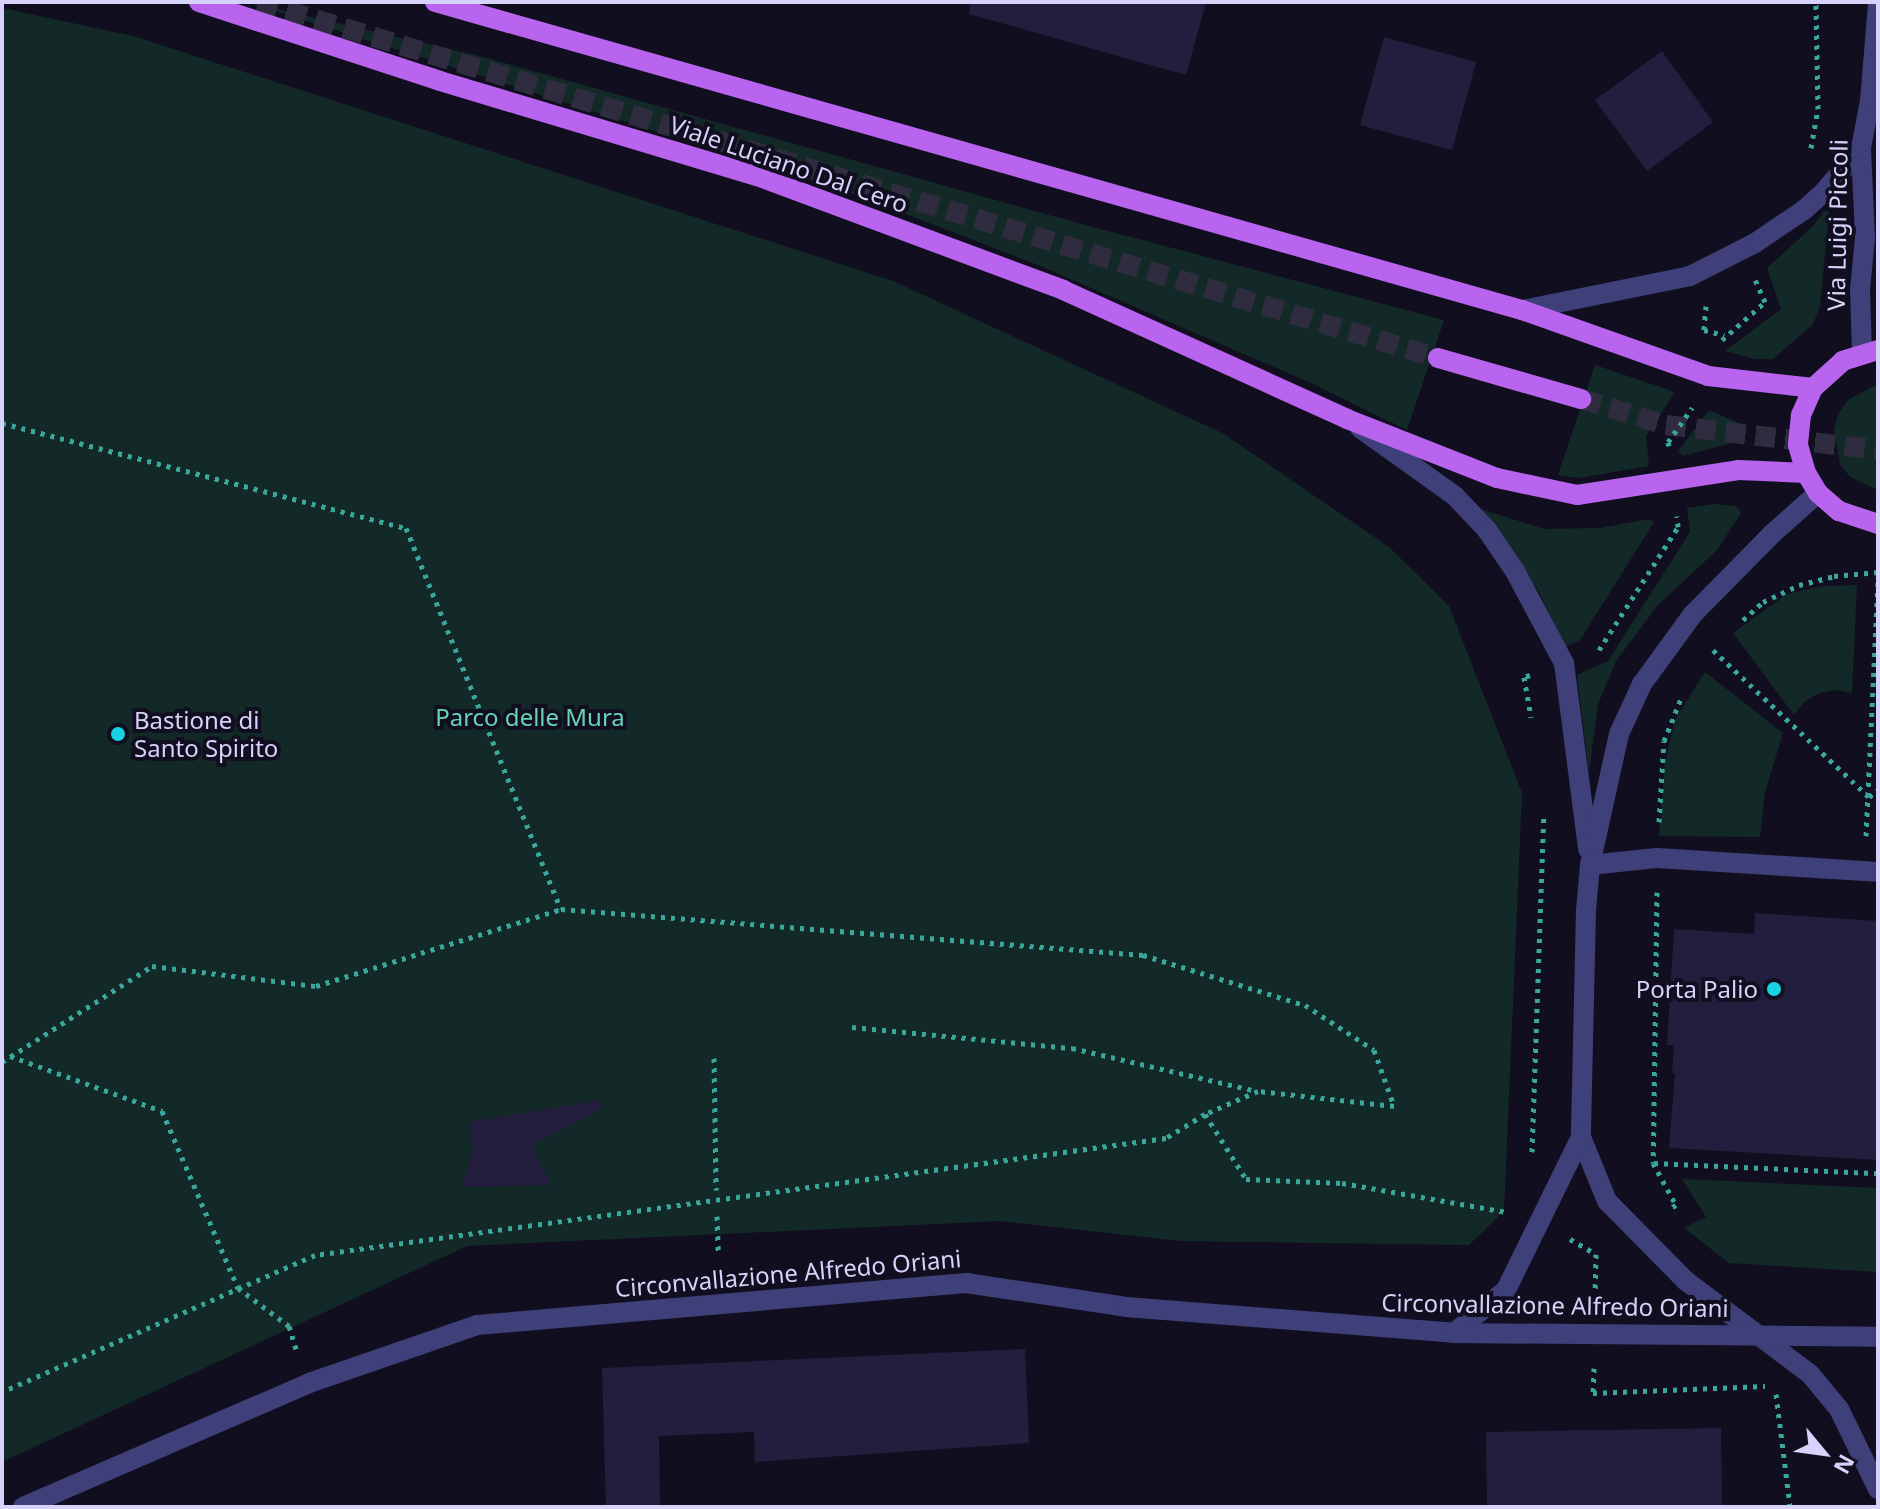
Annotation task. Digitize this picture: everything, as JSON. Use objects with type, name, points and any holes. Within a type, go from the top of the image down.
[{"type":"main road","name":"Viale Luciano Dal Cero","points":[[199,2],[440,81],[757,176],[1063,290],[1347,419],[1497,478],[1577,495],[1738,470],[1806,473]]},
{"type":"main road","points":[[435,2],[1522,310],[1708,376],[1813,388]]},
{"type":"main road","points":[[1870,351],[1835,366],[1813,388],[1801,415],[1798,445],[1806,473],[1818,493],[1839,511],[1878,524]]},
{"type":"main road","points":[[1438,358],[1581,399]]},
{"type":"street","name":"Via Luigi Piccoli","points":[[1870,351],[1860,290],[1865,237],[1861,148],[1870,101],[1878,3]]},
{"type":"street","points":[[1522,310],[1690,276],[1755,243],[1804,210],[1823,193],[1861,148]]},
{"type":"street","name":"Viale Luciano Dal Cero","points":[[1347,419],[1455,496],[1487,530],[1515,571],[1564,663],[1590,865]]},
{"type":"street","name":"Viale Luciano Dal Cero","points":[[1818,493],[1772,534],[1693,614],[1642,684],[1619,734],[1590,865],[1586,911],[1581,1137],[1607,1201],[1686,1281],[1810,1374],[1839,1409],[1878,1489]]},
{"type":"street","points":[[1590,865],[1657,858],[1871,872]]},
{"type":"street","name":"Viale Luciano Dal Cero","points":[[1454,1333],[1506,1290],[1581,1137]]},
{"type":"street","name":"Circonvallazione Alfredo Oriani","points":[[23,1507],[309,1383],[477,1325],[966,1283],[1126,1307],[1454,1333],[1878,1337]]},
{"type":"path","points":[[1816,2],[1818,109]]},
{"type":"path","points":[[2,423],[406,528],[561,909]]},
{"type":"path","points":[[1871,872],[1869,797],[1878,582]]},
{"type":"path","points":[[1713,650],[1869,797]]},
{"type":"path","points":[[1532,724],[1524,677],[1564,663]]},
{"type":"path","points":[[1869,797],[1878,790]]},
{"type":"path","points":[[1531,1161],[1544,802]]},
{"type":"path","points":[[2,1062],[152,966],[316,986],[561,909],[1143,955],[1305,1005],[1374,1050],[1394,1106],[1258,1091],[1072,1048],[852,1027]]},
{"type":"path","points":[[10,1056],[162,1111],[238,1288],[289,1326],[309,1383]]},
{"type":"path","points":[[714,1058],[716,1190]]},
{"type":"path","points":[[2,1392],[315,1255],[1166,1138],[1205,1114],[1258,1091]]},
{"type":"path","points":[[1205,1114],[1246,1179],[1342,1183],[1504,1211]]},
{"type":"path","points":[[1676,1205],[1653,1163],[1878,1173]]},
{"type":"path","points":[[717,1216],[718,1254]]},
{"type":"path","points":[[1541,1221],[1596,1254],[1593,1393],[1775,1385],[1790,1507]]},
{"type":"path","points":[[1578,1367],[1594,1367]]},
{"type":"green space","points":[[247,2],[483,57],[1078,223],[1444,320],[1407,430],[1311,383],[1038,265],[854,194]]},
{"type":"green space","name":"Parco delle Mura","points":[[2,8],[133,36],[893,281],[1224,434],[1389,547],[1449,606],[1522,793],[1504,1211],[1469,1245],[1181,1241],[999,1221],[467,1246],[2,1462]]},
{"type":"green space","points":[[1824,211],[1829,211],[1820,307],[1813,324],[1773,359],[1755,359],[1725,351],[1781,309],[1767,268],[1813,226]]},
{"type":"green space","points":[[1595,365],[1675,392],[1646,436],[1649,466],[1579,478],[1558,475]]},
{"type":"green space","points":[[1878,384],[1878,490],[1850,477],[1840,464],[1834,431],[1838,414],[1848,400]]},
{"type":"green space","points":[[1709,410],[1741,424],[1743,440],[1683,456],[1678,451]]},
{"type":"green space","points":[[1714,504],[1736,506],[1741,513],[1717,550],[1658,605],[1616,661],[1598,704],[1589,772],[1577,675],[1608,661],[1690,532],[1687,508]]},
{"type":"green space","points":[[1477,508],[1544,529],[1600,528],[1649,519],[1654,522],[1580,640],[1565,647],[1539,592]]},
{"type":"green space","points":[[1857,585],[1852,693],[1835,690],[1819,693],[1804,702],[1794,715],[1733,633],[1787,594],[1824,586]]},
{"type":"green space","points":[[1705,672],[1783,733],[1765,792],[1760,837],[1659,836],[1665,763],[1675,720]]},
{"type":"green space","points":[[1682,1179],[1878,1188],[1878,1272],[1729,1263],[1684,1228],[1706,1217]]},
{"type":"building","points":[[970,2],[1206,2],[1186,75],[969,14]]},
{"type":"building","points":[[1384,37],[1476,62],[1452,150],[1360,125]]},
{"type":"building","points":[[1662,51],[1713,122],[1647,171],[1595,100]]},
{"type":"building","name":"Porta Palio","points":[[1755,913],[1878,921],[1878,1160],[1669,1148],[1675,1073],[1672,1073],[1674,1045],[1667,1045],[1674,929],[1754,934]]},
{"type":"building","points":[[601,1100],[604,1108],[532,1145],[551,1185],[462,1187],[473,1149],[469,1122]]},
{"type":"building","points":[[1025,1349],[1029,1443],[755,1462],[754,1432],[659,1436],[660,1507],[606,1507],[602,1368]]},
{"type":"building","points":[[1721,1428],[1722,1507],[1487,1507],[1486,1432]]},
{"type":"tunnel","points":[[258,2],[1438,358]]},
{"type":"tunnel","points":[[1581,399],[1666,425],[1878,450]]},
{"type":"place","name":"Bastione di Santo Spirito","points":[[118,734]]},
{"type":"place","name":"Porta Palio","points":[[1774,989]]}]
